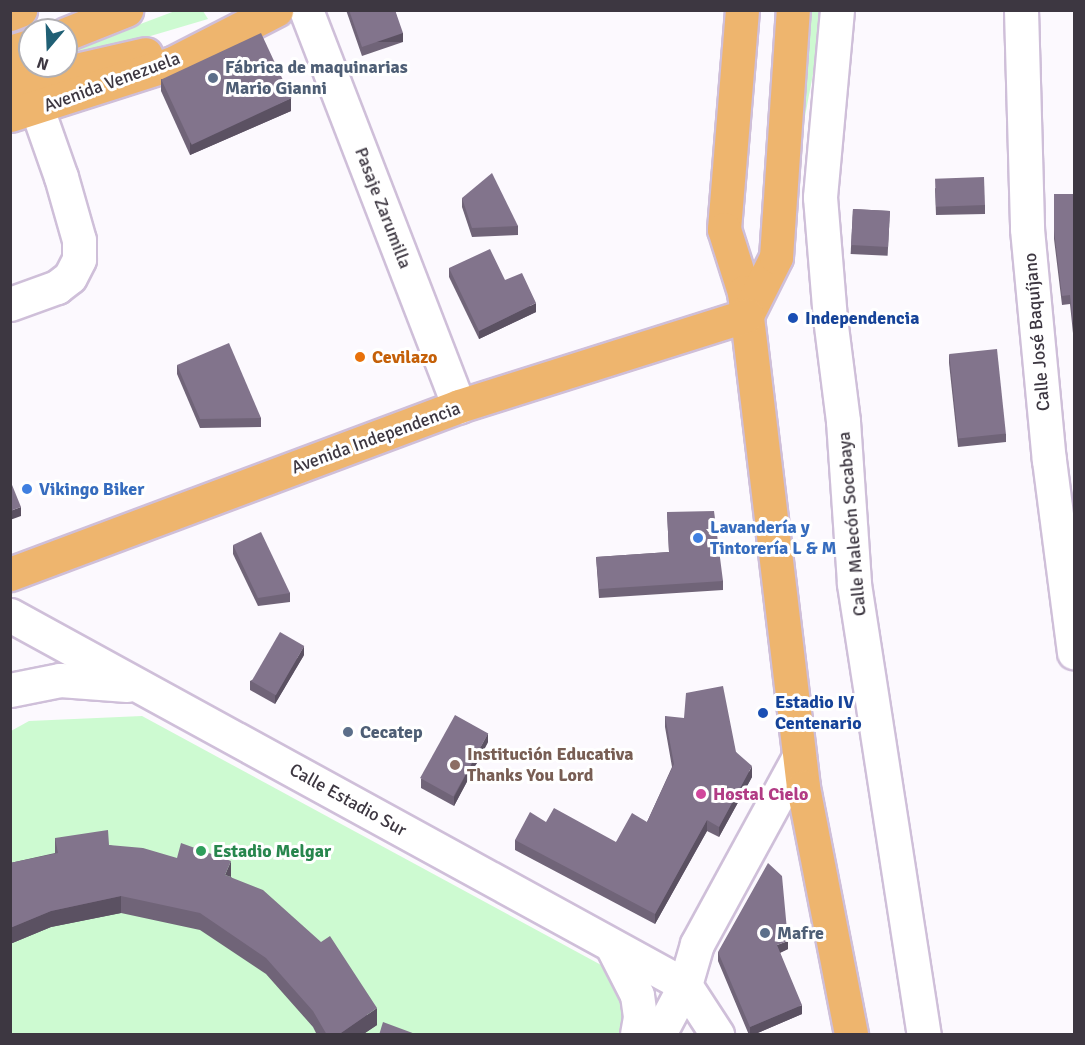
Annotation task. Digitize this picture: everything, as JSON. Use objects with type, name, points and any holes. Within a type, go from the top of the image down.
[{"type":"main road","points":[[10,14],[21,10]]},
{"type":"main road","points":[[78,29],[126,10]]},
{"type":"main road","name":"Avenida Venezuela","points":[[24,112],[173,63],[215,38],[276,10]]},
{"type":"main road","points":[[742,10],[724,229],[745,304],[801,772],[851,1035]]},
{"type":"main road","points":[[745,304],[758,254],[764,213],[777,10]]},
{"type":"main road","points":[[745,304],[776,257],[793,10]]},
{"type":"main road","points":[[10,85],[215,38]]},
{"type":"main road","name":"Avenida Independencia","points":[[10,574],[459,406],[745,304]]},
{"type":"street","name":"Pasaje Zarumilla","points":[[306,10],[459,406]]},
{"type":"street","name":"Calle Malecón Socabaya","points":[[837,10],[820,197],[830,318],[843,421],[854,584],[924,1035]]},
{"type":"street","name":"Calle José Baquíjano","points":[[1021,10],[1027,229],[1049,460],[1074,652]]},
{"type":"street","points":[[10,304],[57,287],[70,277],[80,259],[79,240],[62,177],[24,112]]},
{"type":"street","name":"Calle Estadio Sur","points":[[10,615],[685,985]]},
{"type":"street","points":[[10,690],[60,680],[142,687]]},
{"type":"street","points":[[659,1035],[685,985],[697,944],[801,772]]},
{"type":"street","points":[[612,946],[637,995],[640,1017],[636,1035]]},
{"type":"street","points":[[685,985],[717,1035]]},
{"type":"green space","points":[[175,11],[203,11],[208,19],[78,57],[78,47]]},
{"type":"green space","points":[[804,11],[825,11],[798,153]]},
{"type":"green space","name":"Estadio Melgar","points":[[142,716],[614,972],[631,1001],[624,1034],[11,1034],[11,731],[29,721]]},
{"type":"building","points":[[349,10],[395,10],[403,33],[362,47]]},
{"type":"building","points":[[261,33],[291,98],[192,145],[161,79]]},
{"type":"building","points":[[492,173],[518,226],[472,228],[462,198]]},
{"type":"building","points":[[984,177],[985,205],[936,207],[935,179]]},
{"type":"building","points":[[1054,194],[1074,194],[1074,334],[1070,295],[1062,296],[1054,230]]},
{"type":"building","points":[[853,209],[890,211],[888,247],[851,245]]},
{"type":"building","points":[[490,249],[505,280],[522,273],[536,303],[479,331],[449,268]]},
{"type":"building","points":[[229,343],[261,418],[200,419],[177,365]]},
{"type":"building","points":[[997,349],[1006,434],[958,439],[949,354]]},
{"type":"building","points":[[10,480],[21,507],[10,511]]},
{"type":"building","points":[[714,511],[723,581],[599,589],[596,557],[669,552],[667,512]]},
{"type":"building","points":[[261,532],[290,593],[258,598],[233,545]]},
{"type":"building","points":[[280,632],[304,646],[276,695],[252,681]]},
{"type":"building","points":[[723,686],[736,752],[752,766],[719,827],[707,820],[655,914],[515,840],[530,812],[546,822],[554,808],[616,842],[632,813],[647,822],[674,764],[665,716],[684,718],[686,693]]},
{"type":"building","name":"Institución Educativa Thanks You Lord","points":[[455,715],[488,733],[453,796],[420,778]]},
{"type":"building","points":[[108,830],[109,845],[143,848],[177,858],[181,843],[231,861],[225,875],[263,890],[321,942],[330,936],[377,1008],[338,1035],[327,1035],[313,1011],[266,958],[200,913],[121,896],[51,911],[10,928],[10,863],[58,853],[55,838]]},
{"type":"building","points":[[768,863],[782,876],[788,941],[777,945],[802,1005],[750,1027],[718,952]]},
{"type":"building","points":[[383,1022],[418,1035],[379,1035]]},
{"type":"place","name":"Fábrica de maquinarias Mario Gianni","points":[[213,78]]},
{"type":"place","name":"Independencia","points":[[793,318]]},
{"type":"place","name":"Cevilazo","points":[[360,357]]},
{"type":"place","name":"Vikingo Biker","points":[[27,489]]},
{"type":"place","name":"Lavandería y Tintorería L & M","points":[[698,538]]},
{"type":"place","name":"Estadio IV Centenario","points":[[763,713]]},
{"type":"place","name":"Cecatep","points":[[348,732]]},
{"type":"place","name":"Institución Educativa Thanks You Lord","points":[[455,765]]},
{"type":"place","name":"Hostal Cielo","points":[[701,794]]},
{"type":"place","name":"Estadio Melgar","points":[[201,851]]},
{"type":"place","name":"Mafre","points":[[765,933]]}]
